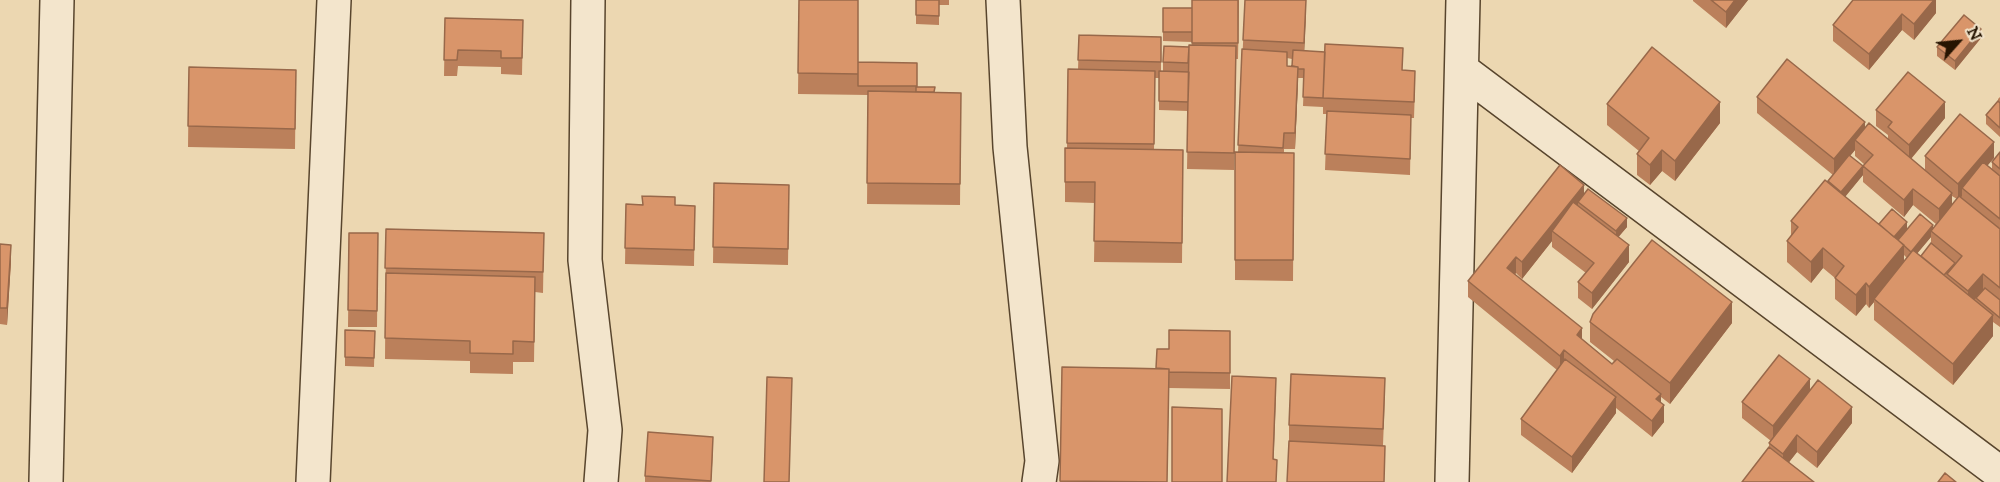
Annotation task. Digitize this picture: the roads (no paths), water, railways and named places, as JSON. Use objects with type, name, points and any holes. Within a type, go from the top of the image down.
[{"type":"street","points":[[46,482],[57,0]]},
{"type":"street","points":[[313,482],[334,0]]},
{"type":"street","points":[[588,0],[585,260],[605,430],[601,482]]},
{"type":"street","points":[[1003,0],[1010,147],[1042,461],[1039,482]]},
{"type":"street","points":[[1452,482],[1463,0]]},
{"type":"street","points":[[1462,70],[2000,473]]}]
